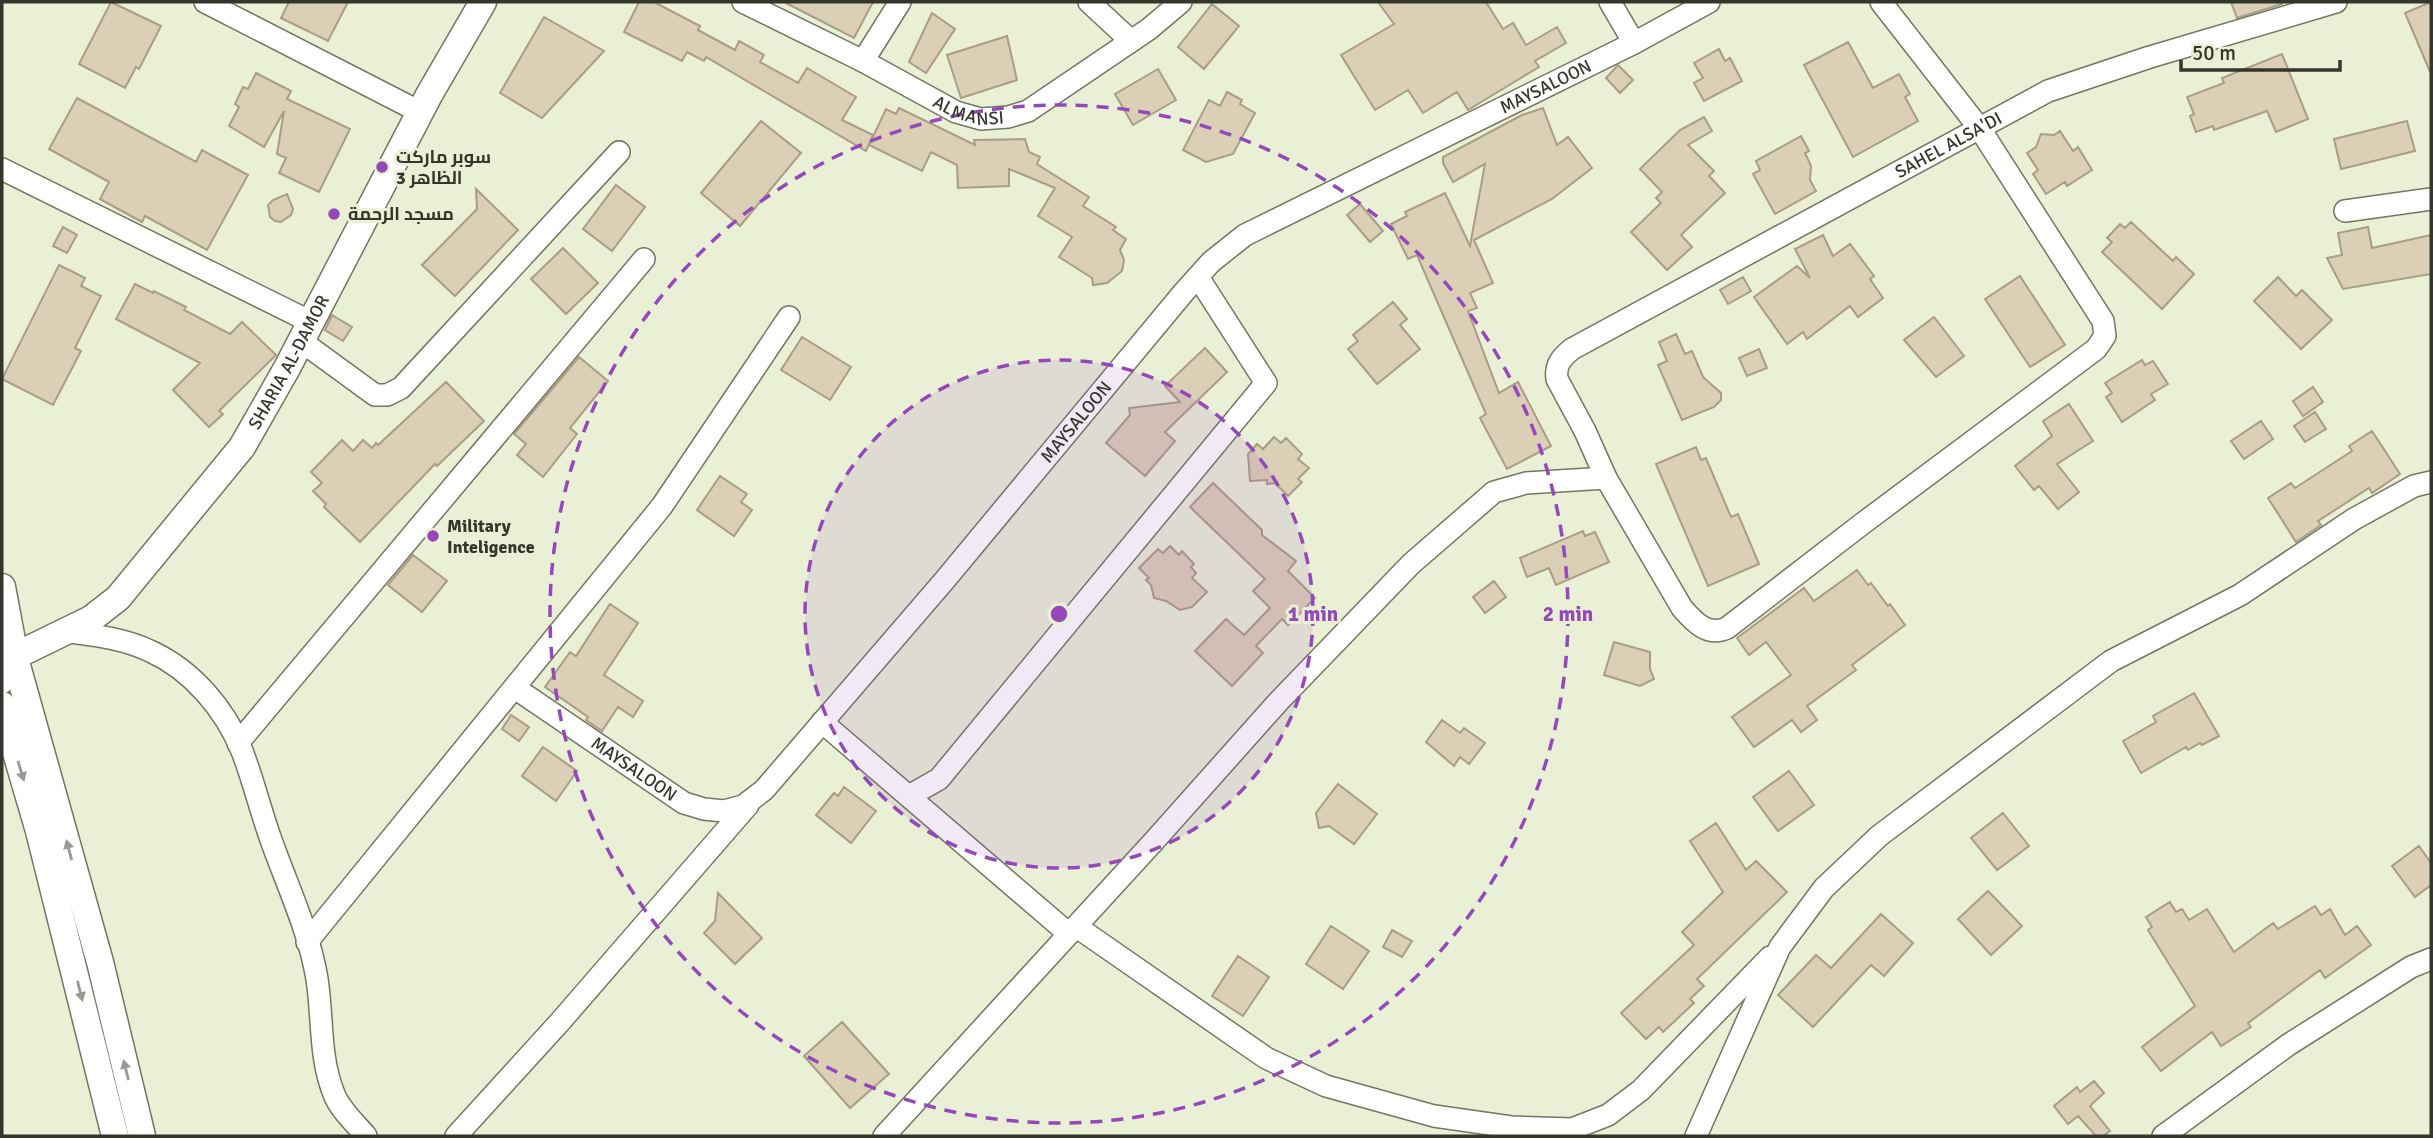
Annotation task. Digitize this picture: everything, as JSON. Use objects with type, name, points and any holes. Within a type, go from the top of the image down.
[{"type":"street","points":[[205,2],[420,112]]},
{"type":"street","name":"SHARIA AL-DAMOR","points":[[8,656],[91,619],[118,598],[242,447],[306,332],[420,112],[484,2]]},
{"type":"street","name":"ALMANSI","points":[[743,2],[863,61],[956,112],[981,119],[1007,117],[1028,111],[1131,41],[1181,2]]},
{"type":"street","points":[[863,61],[900,2]]},
{"type":"street","points":[[1089,2],[1131,41]]},
{"type":"street","points":[[1610,2],[1634,43]]},
{"type":"street","name":"MAYSALOON","points":[[515,688],[684,803],[704,810],[724,811],[752,801],[944,581],[1211,262],[1245,235],[1634,43],[1709,2]]},
{"type":"street","points":[[884,1136],[1279,701],[1411,564],[1494,492],[1526,482],[1606,478],[1682,608],[1702,627],[1719,632],[2096,349],[2105,336],[2103,321],[1980,129],[1881,2]]},
{"type":"street","name":"SAHEL ALSA'DI","points":[[1606,478],[1558,379],[1556,370],[1559,361],[1572,349],[2048,91],[2150,57],[2336,2]]},
{"type":"street","points":[[2,169],[306,332],[375,395],[387,395],[401,388],[619,152]]},
{"type":"street","points":[[2345,211],[2431,199]]},
{"type":"street","points":[[238,743],[645,259]]},
{"type":"street","points":[[909,796],[939,779],[1266,383],[1198,277]]},
{"type":"street","points":[[307,942],[662,506],[789,317]]},
{"type":"street","points":[[822,722],[1073,930],[1266,1058],[1326,1086],[1434,1116],[1511,1127],[1572,1129],[1608,1115],[1640,1090],[1780,947],[1824,888],[1880,836],[2110,661],[2240,595],[2354,519],[2414,486],[2431,482]]},
{"type":"street","points":[[2,587],[8,656],[100,962],[142,1136]]},
{"type":"street","points":[[62,631],[97,636],[151,651],[179,668],[203,689],[222,715],[238,743],[307,942],[317,978],[322,1046],[334,1096],[366,1136]]},
{"type":"street","points":[[2,683],[8,656]]},
{"type":"street","points":[[2,705],[39,831],[115,1136]]},
{"type":"street","points":[[456,1136],[559,1023],[752,801]]},
{"type":"street","points":[[1696,1136],[1780,947]]},
{"type":"street","points":[[2163,1136],[2288,1045],[2412,967],[2431,959]]},
{"type":"building","points":[[111,2],[161,26],[139,69],[136,67],[125,88],[79,64]]},
{"type":"building","points":[[289,2],[348,2],[328,41],[281,18]]},
{"type":"building","points":[[639,2],[654,2],[700,26],[698,30],[735,50],[739,41],[764,55],[760,62],[798,83],[807,68],[856,97],[842,120],[873,135],[866,151],[706,57],[704,61],[687,52],[682,61],[624,32]]},
{"type":"building","points":[[784,2],[873,2],[854,38]]},
{"type":"building","points":[[1378,2],[1486,2],[1503,29],[1513,23],[1526,45],[1557,27],[1566,43],[1535,61],[1539,67],[1468,110],[1457,92],[1423,113],[1408,90],[1375,110],[1341,55],[1394,24]]},
{"type":"building","points":[[2231,2],[2282,2],[2282,4],[2237,18]]},
{"type":"building","points":[[2431,2],[2431,74],[2405,13]]},
{"type":"building","points":[[1212,4],[1239,26],[1204,69],[1178,47]]},
{"type":"building","points":[[932,13],[955,29],[926,73],[909,62]]},
{"type":"building","points":[[544,17],[604,51],[542,118],[500,93]]},
{"type":"building","points":[[1007,36],[1017,80],[961,98],[947,55]]},
{"type":"building","points":[[1848,42],[1873,88],[1899,74],[1910,94],[1905,97],[1918,121],[1853,157],[1804,65]]},
{"type":"building","points":[[1719,49],[1725,61],[1730,58],[1742,81],[1704,101],[1694,83],[1703,78],[1694,63]]},
{"type":"building","points":[[2282,54],[2308,119],[2276,132],[2267,111],[2214,130],[2213,126],[2196,132],[2190,116],[2194,114],[2187,97],[2224,83],[2222,78]]},
{"type":"building","points":[[1618,65],[1633,80],[1620,93],[1606,78]]},
{"type":"building","points":[[1158,69],[1176,100],[1133,125],[1115,94]]},
{"type":"building","points":[[256,73],[291,91],[287,99],[350,129],[319,192],[279,173],[286,158],[277,154],[284,111],[264,147],[229,126],[239,107],[235,104],[243,87],[248,89]]},
{"type":"building","points":[[1227,92],[1242,100],[1240,104],[1255,113],[1233,154],[1206,162],[1183,150],[1209,100],[1220,106]]},
{"type":"building","points":[[77,98],[196,162],[202,150],[248,175],[207,250],[145,216],[142,222],[100,199],[109,182],[49,149]]},
{"type":"building","points":[[899,108],[975,145],[974,140],[1025,139],[1029,152],[1040,157],[1037,164],[1089,197],[1083,206],[1116,227],[1113,230],[1126,239],[1120,250],[1124,260],[1122,271],[1107,283],[1093,285],[1092,278],[1059,257],[1072,237],[1038,216],[1055,188],[1009,169],[1009,186],[958,188],[957,165],[931,152],[922,171],[869,145],[886,109],[896,114]]},
{"type":"building","points":[[1543,108],[1557,145],[1568,137],[1592,168],[1552,199],[1474,240],[1493,283],[1470,293],[1477,308],[1468,311],[1499,393],[1518,382],[1551,446],[1507,469],[1480,418],[1486,414],[1417,255],[1408,259],[1391,224],[1407,216],[1405,212],[1445,193],[1470,246],[1485,164],[1453,182],[1443,163],[1443,157],[1522,115]]},
{"type":"building","points":[[1704,117],[1712,131],[1688,145],[1714,171],[1709,176],[1725,193],[1681,235],[1692,247],[1667,270],[1631,232],[1661,203],[1656,198],[1662,192],[1640,169],[1680,130]]},
{"type":"building","points":[[761,121],[801,153],[740,226],[701,193]]},
{"type":"building","points":[[2407,121],[2415,151],[2341,169],[2334,139]]},
{"type":"building","points":[[2060,131],[2073,151],[2078,147],[2092,170],[2067,186],[2065,182],[2046,194],[2033,174],[2038,170],[2027,153],[2036,147],[2041,134],[2054,135]]},
{"type":"building","points":[[1801,136],[1809,151],[1805,153],[1811,166],[1810,180],[1816,191],[1775,214],[1753,174],[1760,170],[1756,161]]},
{"type":"building","points":[[616,185],[645,207],[612,251],[583,229]]},
{"type":"building","points":[[476,189],[518,230],[455,296],[422,265],[477,209]]},
{"type":"building","points":[[287,194],[293,209],[291,215],[281,222],[275,221],[270,217],[268,205]]},
{"type":"building","points":[[1360,204],[1383,231],[1370,242],[1347,215]]},
{"type":"building","points":[[2131,222],[2173,261],[2176,257],[2194,274],[2162,309],[2102,252],[2112,242],[2107,238],[2120,224],[2125,228]]},
{"type":"building","points":[[63,227],[77,235],[67,253],[53,246]]},
{"type":"building","points":[[2368,227],[2372,248],[2431,235],[2431,274],[2343,289],[2327,258],[2342,255],[2338,233]]},
{"type":"building","points":[[1823,235],[1833,256],[1850,244],[1874,276],[1870,279],[1883,298],[1858,317],[1850,306],[1807,339],[1803,332],[1787,344],[1754,297],[1797,266],[1810,278],[1795,249]]},
{"type":"building","points":[[563,248],[598,283],[566,314],[531,279]]},
{"type":"building","points":[[59,265],[85,278],[81,286],[101,296],[75,348],[81,351],[53,405],[2,379]]},
{"type":"building","points":[[2020,276],[2065,345],[2030,367],[1985,299]]},
{"type":"building","points":[[1743,277],[1751,291],[1728,304],[1720,290]]},
{"type":"building","points":[[2278,277],[2296,296],[2302,290],[2332,320],[2301,349],[2254,301]]},
{"type":"building","points":[[135,284],[186,307],[184,310],[230,334],[242,322],[276,355],[219,411],[223,414],[209,427],[173,390],[200,363],[116,319]]},
{"type":"building","points":[[1393,302],[1407,319],[1400,325],[1420,349],[1377,384],[1348,349],[1358,341],[1353,335]]},
{"type":"building","points":[[332,315],[352,327],[343,341],[325,330]]},
{"type":"building","points":[[1934,317],[1964,356],[1936,377],[1904,340]]},
{"type":"building","points":[[1676,334],[1685,354],[1692,351],[1703,377],[1721,393],[1721,400],[1714,407],[1682,420],[1658,365],[1667,361],[1659,342]]},
{"type":"building","points":[[802,337],[851,367],[830,400],[781,370]]},
{"type":"building","points":[[1205,348],[1227,372],[1165,432],[1175,441],[1145,476],[1106,443],[1130,415],[1129,408],[1180,402],[1165,386]]},
{"type":"building","points":[[1759,349],[1767,368],[1747,376],[1739,358]]},
{"type":"building","points":[[579,357],[608,381],[570,428],[577,434],[543,477],[517,455],[526,444],[514,434]]},
{"type":"building","points":[[2142,360],[2145,365],[2153,361],[2168,384],[2151,394],[2155,400],[2122,422],[2106,397],[2112,393],[2105,383]]},
{"type":"building","points":[[446,382],[484,421],[437,466],[435,464],[360,542],[324,507],[326,504],[313,491],[322,483],[311,472],[342,440],[353,451],[363,440],[372,448],[376,443],[378,445]]},
{"type":"building","points":[[2313,387],[2323,402],[2303,416],[2293,401]]},
{"type":"building","points":[[2069,404],[2093,441],[2057,464],[2079,492],[2058,509],[2039,486],[2034,490],[2015,466],[2052,436],[2043,421]]},
{"type":"building","points":[[2315,412],[2326,429],[2305,442],[2294,426]]},
{"type":"building","points":[[2261,421],[2273,439],[2244,459],[2231,441]]},
{"type":"building","points":[[2372,431],[2400,474],[2372,493],[2369,488],[2318,521],[2321,525],[2296,542],[2268,498],[2291,483],[2295,488],[2352,451],[2349,446]]},
{"type":"building","points":[[1274,437],[1281,443],[1286,438],[1302,454],[1298,459],[1309,468],[1298,479],[1302,482],[1288,496],[1275,483],[1267,484],[1267,480],[1250,481],[1248,454],[1257,444],[1263,449]]},
{"type":"building","points":[[1696,447],[1701,460],[1706,458],[1731,517],[1738,514],[1759,564],[1708,586],[1656,464]]},
{"type":"building","points":[[720,476],[747,494],[741,502],[752,510],[734,536],[697,510]]},
{"type":"building","points":[[1213,483],[1262,530],[1262,535],[1296,561],[1288,571],[1315,598],[1288,625],[1282,619],[1256,646],[1263,653],[1232,686],[1195,651],[1226,619],[1244,635],[1270,608],[1253,591],[1265,579],[1190,507]]},
{"type":"building","points":[[1583,531],[1585,536],[1595,532],[1609,562],[1556,585],[1549,568],[1527,577],[1520,558]]},
{"type":"building","points":[[1170,546],[1179,555],[1182,551],[1194,564],[1191,567],[1196,573],[1192,578],[1207,592],[1192,607],[1180,610],[1166,601],[1154,598],[1151,585],[1146,580],[1149,578],[1139,568],[1158,549],[1163,553]]},
{"type":"building","points":[[413,555],[447,581],[422,612],[388,585]]},
{"type":"building","points":[[1857,570],[1868,585],[1871,583],[1888,606],[1890,604],[1905,625],[1852,665],[1856,670],[1807,706],[1817,720],[1801,732],[1792,720],[1754,747],[1732,717],[1791,675],[1766,642],[1749,655],[1737,638],[1804,588],[1814,601]]},
{"type":"building","points":[[1494,581],[1506,597],[1485,613],[1473,597]]},
{"type":"building","points":[[610,604],[638,623],[604,675],[643,701],[633,717],[618,707],[602,731],[586,720],[588,717],[545,687],[570,652],[576,656]]},
{"type":"building","points":[[1614,642],[1650,652],[1650,669],[1654,679],[1640,686],[1604,675]]},
{"type":"building","points":[[2194,693],[2219,736],[2188,750],[2186,747],[2141,773],[2123,741],[2156,722],[2153,716]]},
{"type":"building","points":[[511,715],[529,727],[519,741],[502,729]]},
{"type":"building","points":[[1442,720],[1460,733],[1464,728],[1485,743],[1469,764],[1460,757],[1454,766],[1426,742]]},
{"type":"building","points":[[543,747],[577,771],[556,801],[522,776]]},
{"type":"building","points":[[1789,771],[1814,805],[1778,831],[1753,797]]},
{"type":"building","points":[[1338,784],[1377,814],[1354,844],[1329,826],[1319,828],[1316,813]]},
{"type":"building","points":[[844,787],[876,811],[851,843],[816,815],[834,793],[838,796]]},
{"type":"building","points":[[2003,813],[2029,846],[1997,870],[1971,838]]},
{"type":"building","points":[[1716,823],[1746,870],[1756,861],[1787,892],[1697,979],[1704,986],[1690,999],[1694,1003],[1663,1032],[1659,1027],[1646,1039],[1621,1013],[1694,945],[1682,932],[1723,892],[1690,841]]},
{"type":"building","points":[[2419,846],[2431,863],[2431,885],[2415,897],[2392,866]]},
{"type":"building","points":[[1988,891],[2022,926],[1991,955],[1958,919]]},
{"type":"building","points":[[718,893],[762,938],[735,964],[704,933],[715,921]]},
{"type":"building","points":[[2170,902],[2176,912],[2182,909],[2189,920],[2207,909],[2234,952],[2273,923],[2278,929],[2315,906],[2321,915],[2330,909],[2345,935],[2357,926],[2371,945],[2325,978],[2320,970],[2248,1023],[2251,1027],[2221,1046],[2212,1032],[2161,1071],[2142,1047],[2195,1006],[2148,930],[2152,927],[2146,917]]},
{"type":"building","points":[[1881,914],[1913,943],[1884,976],[1871,965],[1813,1027],[1778,995],[1816,955],[1831,968]]},
{"type":"building","points":[[1331,926],[1369,951],[1343,989],[1306,964]]},
{"type":"building","points":[[1392,930],[1412,941],[1402,957],[1383,947]]},
{"type":"building","points":[[1238,956],[1269,977],[1243,1016],[1212,996]]},
{"type":"building","points":[[842,1022],[889,1074],[850,1108],[804,1056]]},
{"type":"building","points":[[2094,1081],[2104,1093],[2090,1106],[2110,1131],[2103,1136],[2096,1136],[2078,1116],[2068,1124],[2054,1106],[2077,1087],[2080,1092]]},
{"type":"place","name":"سوبر ماركت الظاهر 3","points":[[382,167]]},
{"type":"place","name":"مسجد الرحمة","points":[[334,214]]},
{"type":"place","name":"Military Inteligence","points":[[433,536]]}]
